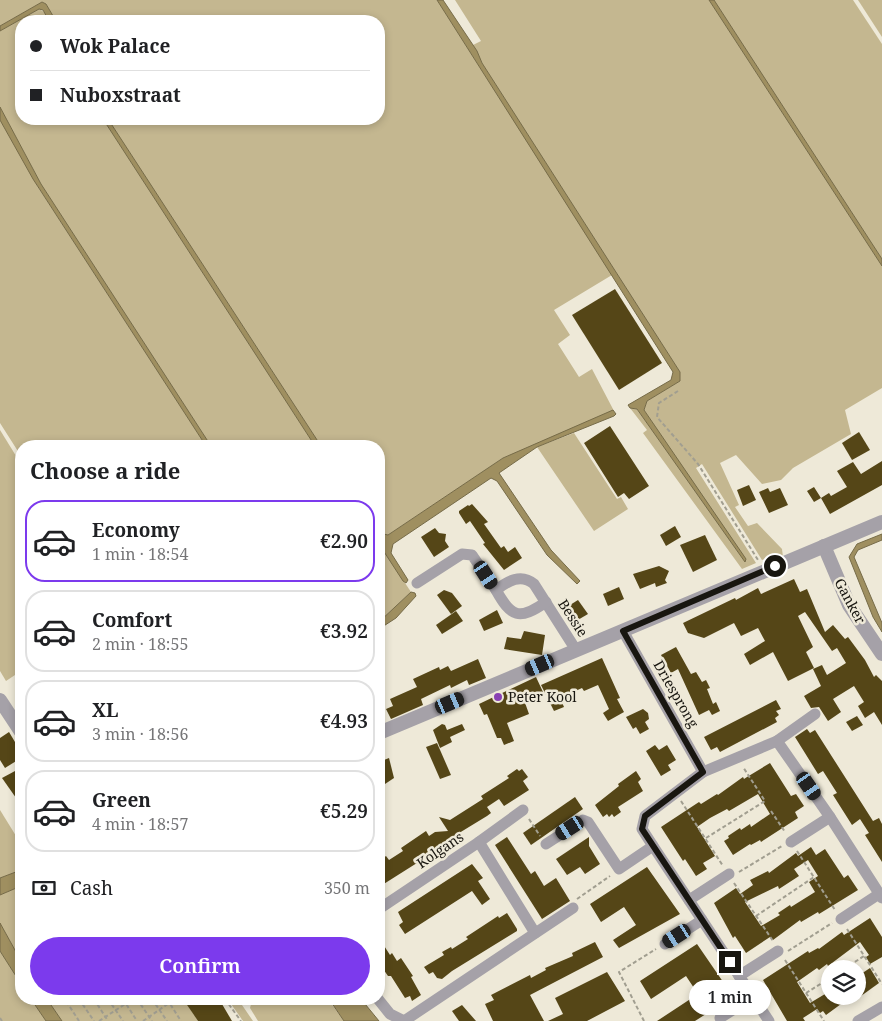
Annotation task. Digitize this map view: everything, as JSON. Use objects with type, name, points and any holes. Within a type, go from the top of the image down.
[{"type":"street","points":[[385,731],[882,522]]},
{"type":"street","name":"Ganker","points":[[824,546],[850,605],[882,654]]},
{"type":"street","name":"Bessie","points":[[417,584],[467,553],[475,557],[507,608],[514,613],[530,612],[546,602]]},
{"type":"street","name":"Bessie","points":[[496,590],[512,580],[526,579],[534,584],[576,650]]},
{"type":"street","name":"Driesprong","points":[[623,631],[703,772]]},
{"type":"street","points":[[0,700],[15,723]]},
{"type":"street","points":[[769,1021],[642,829],[645,816],[703,772],[778,741],[815,714]]},
{"type":"street","points":[[778,741],[881,896],[841,920]]},
{"type":"street","points":[[479,842],[523,810]]},
{"type":"street","points":[[791,841],[830,817]]},
{"type":"street","points":[[546,844],[583,820],[588,822],[619,869],[654,846]]},
{"type":"street","name":"Kolgans","points":[[385,905],[479,842],[535,933]]},
{"type":"street","points":[[689,900],[730,876]]},
{"type":"street","points":[[383,1005],[390,1014],[404,1021],[573,908]]},
{"type":"street","points":[[664,944],[702,920]]},
{"type":"street","points":[[739,976],[778,951]]},
{"type":"street","points":[[720,1018],[753,997]]},
{"type":"street","points":[[864,1020],[882,1007]]},
{"type":"path","points":[[678,391],[659,403],[657,416],[698,464],[764,571]]},
{"type":"path","points":[[706,838],[765,801],[738,758]]},
{"type":"path","points":[[676,793],[778,951]]},
{"type":"path","points":[[523,810],[546,844]]},
{"type":"path","points":[[771,811],[840,918],[781,955],[824,1021]]},
{"type":"path","points":[[730,876],[791,841]]},
{"type":"path","points":[[573,908],[575,901],[619,869]]},
{"type":"path","points":[[756,916],[814,877]]},
{"type":"path","points":[[841,920],[882,984]]},
{"type":"path","points":[[644,1021],[619,972],[664,944]]},
{"type":"path","points":[[858,960],[864,956]]},
{"type":"path","points":[[806,993],[821,984]]},
{"type":"path","points":[[69,1005],[79,1021]]},
{"type":"path","points":[[82,1005],[94,1021]]},
{"type":"path","points":[[98,1005],[108,1021]]},
{"type":"path","points":[[112,1005],[123,1021]]},
{"type":"path","points":[[99,1021],[123,1005]]},
{"type":"path","points":[[127,1005],[137,1021]]},
{"type":"path","points":[[141,1005],[152,1021]]},
{"type":"path","points":[[156,1005],[167,1021]]},
{"type":"path","points":[[143,1021],[167,1005]]},
{"type":"path","points":[[171,1005],[181,1021]]},
{"type":"path","points":[[230,1005],[241,1021]]},
{"type":"shaded area","points":[[0,0],[437,0],[612,275],[554,310],[570,335],[558,344],[579,377],[592,369],[614,411],[503,458],[388,535],[385,535],[385,440],[317,440],[112,125],[385,125],[385,15],[52,15],[46,4],[42,2],[19,15],[15,15],[15,17],[0,26]]},
{"type":"shaded area","points":[[437,0],[443,0],[477,51],[482,63],[680,372],[680,381],[647,401],[644,410],[746,559],[745,562],[637,409],[630,408],[628,405],[671,380],[673,372]]},
{"type":"shaded area","points":[[455,0],[709,0],[882,266],[882,388],[845,410],[851,434],[793,468],[781,480],[762,484],[736,455],[720,463],[739,505],[735,507],[748,526],[757,523],[782,549],[783,557],[780,559],[774,556],[762,560],[702,464],[696,468],[756,563],[742,569],[643,433],[647,430],[630,408],[637,409],[743,559],[746,560],[644,410],[647,401],[680,381],[680,372],[482,63],[473,45],[481,41]]},
{"type":"shaded area","points":[[709,0],[714,0],[882,259],[882,266]]},
{"type":"shaded area","points":[[714,0],[853,0],[882,44],[882,259]]},
{"type":"shaded area","points":[[858,0],[882,0],[882,37]]},
{"type":"shaded area","points":[[42,2],[46,4],[52,15],[46,15],[43,10],[39,9],[28,15],[19,15]]},
{"type":"shaded area","points":[[39,9],[46,15],[28,15]]},
{"type":"shaded area","points":[[15,17],[15,23],[0,31],[0,26]]},
{"type":"shaded area","points":[[15,23],[15,125],[107,125],[311,440],[207,440],[41,184],[0,107],[0,31]]},
{"type":"shaded area","points":[[0,107],[41,184],[207,440],[202,440],[33,179],[0,120]]},
{"type":"shaded area","points":[[0,120],[38,187],[202,440],[15,440],[15,447],[0,423]]},
{"type":"shaded area","points":[[107,125],[112,125],[317,440],[311,440]]},
{"type":"shaded area","points":[[613,410],[616,414],[537,447],[499,473],[551,550],[580,581],[577,584],[547,555],[497,481],[491,478],[393,544],[391,553],[408,580],[406,583],[403,581],[385,553],[385,534],[388,535],[503,458]]},
{"type":"shaded area","points":[[0,430],[15,454],[15,675],[6,681],[0,671]]},
{"type":"shaded area","points":[[574,433],[617,499],[621,497],[628,509],[594,531],[537,447]]},
{"type":"shaded area","points":[[882,534],[882,540],[858,550],[854,557],[882,623],[882,632],[873,617],[849,557],[857,544]]},
{"type":"shaded area","points":[[385,553],[411,592],[385,616]]},
{"type":"shaded area","points":[[411,592],[415,593],[416,596],[396,618],[385,625],[385,616]]},
{"type":"shaded area","points":[[0,810],[15,834],[15,872],[0,878]]},
{"type":"shaded area","points":[[15,872],[15,889],[0,895],[0,878]]},
{"type":"shaded area","points":[[15,889],[15,950],[0,923],[0,895]]},
{"type":"shaded area","points":[[0,923],[15,950],[15,975],[0,951]]},
{"type":"shaded area","points":[[0,951],[15,975],[15,1005],[35,1005],[46,1021],[0,1021]]},
{"type":"shaded area","points":[[35,1005],[51,1005],[62,1021],[46,1021]]},
{"type":"shaded area","points":[[51,1005],[188,1005],[198,1021],[62,1021]]},
{"type":"shaded area","points":[[232,1005],[242,1005],[253,1021],[243,1021]]},
{"type":"shaded area","points":[[251,1005],[332,1005],[344,1021],[258,1021],[250,1008]]},
{"type":"shaded area","points":[[333,1005],[366,1005],[379,1021],[344,1021]]},
{"type":"building","points":[[615,289],[662,363],[619,390],[572,315]]},
{"type":"building","points":[[610,426],[649,486],[629,499],[624,493],[618,497],[584,443]]},
{"type":"building","points":[[859,432],[870,450],[852,460],[842,443]]},
{"type":"building","points":[[882,461],[882,485],[830,514],[821,498],[829,493],[831,496],[847,487],[837,471],[853,462],[861,474]]},
{"type":"building","points":[[749,485],[756,500],[743,506],[737,490]]},
{"type":"building","points":[[814,487],[821,498],[814,502],[807,491]]},
{"type":"building","points":[[768,488],[770,492],[780,488],[788,505],[769,513],[759,492]]},
{"type":"building","points":[[472,504],[488,522],[484,524],[501,548],[504,546],[508,552],[515,547],[522,558],[504,570],[483,544],[485,543],[470,521],[466,524],[459,513],[459,511]]},
{"type":"building","points":[[675,526],[681,537],[666,546],[660,535]]},
{"type":"building","points":[[435,528],[439,533],[446,534],[445,541],[449,547],[434,557],[421,537]]},
{"type":"building","points":[[705,535],[717,560],[693,572],[680,545]]},
{"type":"building","points":[[659,566],[669,571],[665,580],[667,583],[656,587],[655,583],[640,589],[633,574]]},
{"type":"building","points":[[794,579],[800,592],[807,589],[825,632],[833,625],[845,639],[848,637],[865,660],[874,677],[876,675],[882,681],[882,725],[874,712],[865,718],[858,706],[864,702],[854,686],[833,699],[841,712],[828,721],[819,707],[811,708],[804,696],[821,686],[813,669],[822,665],[827,675],[846,663],[837,648],[832,651],[805,612],[798,616],[813,647],[806,652],[814,668],[788,681],[773,652],[750,665],[744,654],[765,641],[758,628],[741,636],[734,623],[704,638],[688,633],[683,623],[735,598],[736,600],[758,588],[761,594]]},
{"type":"building","points":[[619,587],[624,599],[608,606],[603,594]]},
{"type":"building","points":[[444,590],[452,593],[462,606],[451,614],[437,595]]},
{"type":"building","points":[[578,600],[588,614],[571,624],[562,610]]},
{"type":"building","points":[[497,610],[503,623],[484,631],[479,620]]},
{"type":"building","points":[[456,611],[463,621],[442,634],[436,625]]},
{"type":"building","points":[[524,631],[545,635],[542,655],[504,649],[507,637],[521,639]]},
{"type":"building","points":[[676,647],[691,674],[696,672],[702,682],[706,680],[710,688],[707,689],[713,704],[716,702],[720,711],[712,715],[709,710],[699,715],[678,669],[671,673],[661,655]]},
{"type":"building","points":[[602,658],[620,698],[617,699],[624,712],[608,721],[603,713],[609,709],[598,685],[584,691],[582,688],[560,698],[564,707],[554,711],[541,685]]},
{"type":"building","points":[[478,659],[486,678],[469,685],[467,680],[451,688],[450,685],[421,699],[423,705],[391,719],[386,709],[393,706],[390,699],[417,687],[413,679],[439,667],[440,670],[448,666],[451,671]]},
{"type":"building","points":[[536,677],[543,692],[524,700],[529,714],[507,723],[514,741],[504,745],[501,738],[497,738],[487,714],[484,715],[479,704]]},
{"type":"building","points":[[776,700],[781,709],[776,711],[779,715],[775,718],[777,722],[720,752],[717,747],[711,750],[704,737]]},
{"type":"building","points":[[643,709],[648,713],[649,719],[645,722],[649,729],[640,734],[636,727],[633,729],[626,717]]},
{"type":"building","points":[[857,716],[863,725],[852,731],[846,722]]},
{"type":"building","points":[[442,724],[445,725],[447,730],[462,724],[465,730],[450,737],[452,742],[440,748],[433,730]]},
{"type":"building","points":[[807,729],[810,733],[815,730],[873,821],[879,818],[882,824],[882,862],[865,835],[869,833],[860,819],[852,825],[833,795],[837,793],[823,771],[818,774],[795,737]]},
{"type":"building","points":[[9,732],[15,742],[15,762],[5,768],[0,760],[0,738]]},
{"type":"building","points":[[437,743],[451,775],[440,779],[426,747]]},
{"type":"building","points":[[655,745],[659,750],[667,745],[676,760],[668,765],[671,770],[661,776],[646,751]]},
{"type":"building","points":[[389,758],[394,778],[385,784],[385,760]]},
{"type":"building","points":[[770,763],[791,796],[796,794],[804,806],[795,812],[798,818],[761,842],[760,840],[750,844],[733,855],[724,841],[729,838],[728,836],[750,824],[751,827],[770,814],[758,794],[729,811],[727,809],[710,818],[697,827],[715,856],[703,863],[707,869],[696,876],[685,859],[683,861],[661,827],[699,802],[701,804],[718,795],[743,777],[744,779]]},
{"type":"building","points":[[517,769],[519,771],[522,769],[528,777],[523,781],[529,790],[504,806],[499,799],[487,807],[491,813],[487,816],[446,841],[447,844],[385,883],[385,857],[389,860],[403,851],[401,848],[426,831],[429,836],[435,832],[448,831],[439,817],[450,820],[483,799],[481,796],[509,778],[507,776]]},
{"type":"building","points":[[15,771],[15,796],[2,778]]},
{"type":"building","points":[[636,771],[641,779],[638,782],[643,791],[618,807],[621,812],[614,817],[612,814],[609,817],[607,814],[603,817],[595,805]]},
{"type":"building","points":[[575,797],[583,809],[531,845],[523,833]]},
{"type":"building","points":[[507,837],[531,874],[535,871],[544,886],[556,878],[570,901],[542,919],[495,845]]},
{"type":"building","points":[[589,837],[589,846],[600,864],[585,874],[580,867],[567,875],[556,859]]},
{"type":"building","points":[[811,847],[816,855],[825,849],[844,878],[848,875],[858,890],[819,914],[818,912],[801,922],[800,920],[773,940],[770,937],[746,953],[735,936],[733,938],[714,903],[736,888],[740,894],[753,885],[750,880],[768,871],[769,873],[796,853],[798,856]],"holes":[[[808,860],[818,876],[809,882],[815,892],[791,907],[790,905],[778,913],[780,915],[761,926],[745,902],[778,886],[779,889],[799,876],[794,869]]]},
{"type":"building","points":[[472,864],[483,878],[478,881],[490,899],[482,905],[472,891],[405,934],[399,925],[403,922],[398,912]]},
{"type":"building","points":[[647,867],[680,914],[619,948],[613,940],[636,925],[624,907],[601,922],[590,904]]},
{"type":"building","points":[[507,913],[517,931],[442,979],[437,978],[433,972],[429,974],[424,967],[444,955],[442,952],[451,947],[452,949],[468,939],[466,937],[498,916],[499,918]]},
{"type":"building","points":[[870,918],[882,937],[882,957],[870,964],[866,957],[869,955],[860,942],[836,960],[821,960],[821,968],[819,970],[817,968],[797,982],[810,1003],[821,996],[821,1005],[840,1005],[826,1015],[823,1011],[820,1013],[817,1009],[803,1018],[805,1021],[787,1021],[763,980],[808,951],[809,953],[819,949],[842,932],[844,935]]},
{"type":"building","points":[[595,942],[603,957],[530,995],[544,1021],[493,1021],[485,1004],[494,1000],[491,995],[530,975],[531,978],[546,970],[545,968],[573,956],[572,953]]},
{"type":"building","points":[[697,944],[730,992],[703,1009],[706,1014],[695,1021],[657,1021],[698,994],[686,976],[651,999],[640,981]]},
{"type":"building","points":[[385,947],[390,955],[392,953],[397,961],[401,958],[413,976],[411,977],[421,995],[412,1001],[410,996],[405,998],[391,976],[388,976],[385,972]]},
{"type":"building","points":[[870,968],[879,983],[866,992],[866,971]]},
{"type":"building","points":[[607,972],[625,1001],[587,1021],[548,1021],[563,1014],[555,998]]},
{"type":"building","points":[[187,1005],[223,1005],[232,1021],[198,1021]]},
{"type":"building","points":[[462,1005],[476,1021],[459,1021],[452,1011]]},
{"type":"place","name":"Peter Kool","points":[[498,697]]},
{"type":"route","points":[[730,962],[642,829],[645,816],[703,772],[623,631],[775,566]]}]
